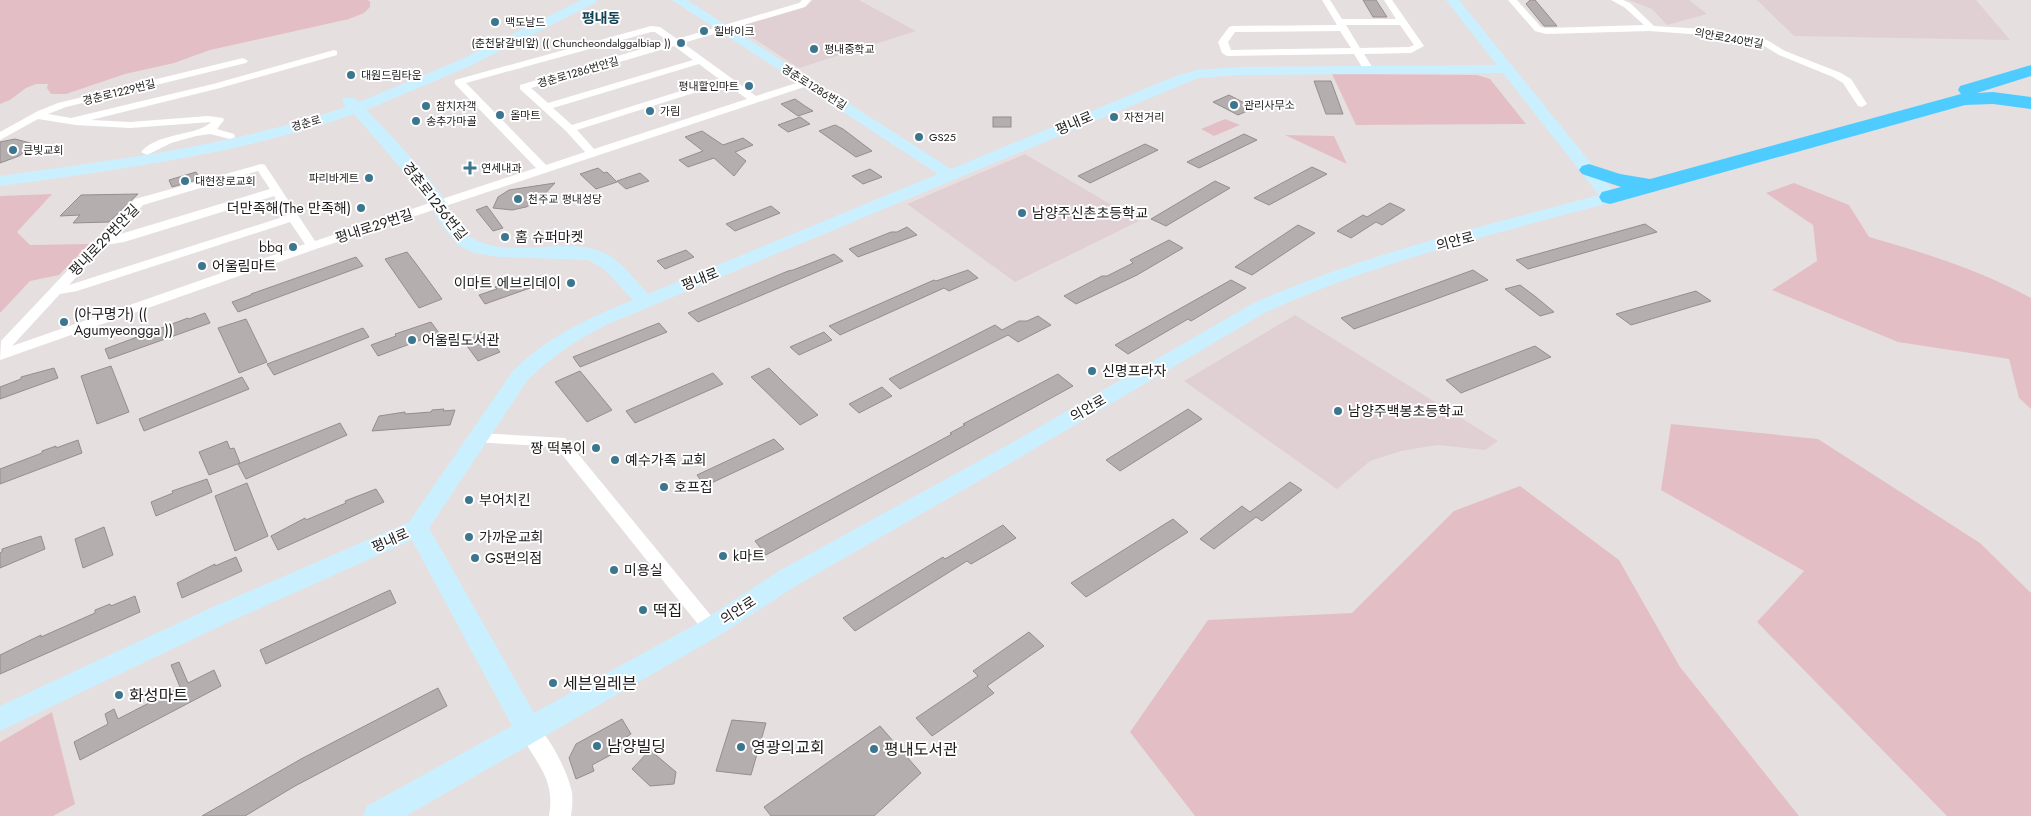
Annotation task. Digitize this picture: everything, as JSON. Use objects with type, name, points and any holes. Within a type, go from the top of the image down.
[{"type":"highway","points":[[1751,157],[1784,141],[1916,106],[2031,70]]},
{"type":"highway","points":[[1610,197],[1964,99],[1993,98],[2031,103]]},
{"type":"highway","points":[[1588,170],[1630,183],[1651,185]]},
{"type":"street","name":"경춘로","points":[[0,171],[147,152],[230,136],[352,104],[575,0]]},
{"type":"street","name":"경춘로","points":[[0,181],[189,154],[250,139],[438,76],[591,0]]},
{"type":"street","name":"경춘로1286번안길","points":[[514,78],[677,43],[802,5],[807,0]]},
{"type":"street","points":[[1326,0],[1369,70]]},
{"type":"street","points":[[1223,43],[1227,53],[1411,50],[1419,46],[1388,0]]},
{"type":"street","points":[[1452,0],[1610,197]]},
{"type":"street","name":"의안로240번길","points":[[1512,0],[1538,29],[1546,31],[1649,28],[1704,32],[1764,42],[1782,53],[1838,75],[1847,81],[1854,95],[1862,104]]},
{"type":"street","points":[[1615,0],[1627,5],[1649,25],[1649,28]]},
{"type":"street","name":"경춘로1286번길","points":[[685,1],[723,30],[950,175]]},
{"type":"street","points":[[1223,43],[1232,29],[1404,22]]},
{"type":"street","points":[[543,170],[459,82],[514,78],[651,29],[656,29],[702,60],[754,99]]},
{"type":"street","points":[[1223,43],[1351,42]]},
{"type":"street","points":[[72,122],[334,53]]},
{"type":"street","points":[[546,108],[702,60]]},
{"type":"street","name":"경춘로1229번길","points":[[0,137],[37,116],[62,106],[243,61]]},
{"type":"street","name":"평내로","points":[[0,719],[222,614],[417,528],[520,376],[543,354],[579,331],[645,302],[1166,84],[1198,74],[1239,71],[1507,69]]},
{"type":"street","name":"경춘로1286번안길","points":[[514,78],[570,129],[592,154]]},
{"type":"street","points":[[570,129],[728,79]]},
{"type":"street","name":"평내로29번길","points":[[0,354],[312,246],[806,83]]},
{"type":"street","name":"경춘로1256번길","points":[[352,104],[432,194],[451,226],[464,241],[480,249],[500,252],[585,253],[597,255],[606,260],[645,302]]},
{"type":"street","points":[[37,116],[72,122],[130,125],[208,119],[219,120],[209,131]]},
{"type":"street","points":[[147,152],[151,147],[164,142],[209,131],[230,136]]},
{"type":"street","name":"평내로29번안길","points":[[0,354],[6,344],[139,202],[261,167],[312,246]]},
{"type":"street","points":[[100,242],[120,239],[277,191]]},
{"type":"street","name":"의안로","points":[[378,816],[710,628],[788,578],[1016,450],[1259,308],[1301,289],[1385,258],[1610,197]]},
{"type":"street","points":[[56,291],[72,288],[294,217]]},
{"type":"street","points":[[479,438],[560,442],[710,628]]},
{"type":"street","points":[[417,528],[529,730],[552,765],[562,788],[563,805],[560,816]]},
{"type":"shaded area","points":[[0,0],[368,0],[370,7],[364,13],[349,19],[210,50],[174,63],[125,74],[66,94],[51,94],[47,88],[48,84],[36,84],[0,104]]},
{"type":"shaded area","name":"평내중학교","points":[[813,0],[859,0],[916,31],[799,68],[736,27],[807,6]]},
{"type":"shaded area","points":[[1629,0],[1689,0],[1707,14],[1667,25],[1652,9]]},
{"type":"shaded area","points":[[1757,0],[1976,0],[2010,40],[1794,36]]},
{"type":"shaded area","points":[[1332,74],[1477,75],[1490,79],[1526,124],[1356,125]]},
{"type":"shaded area","points":[[1225,119],[1240,125],[1214,136],[1201,129]]},
{"type":"shaded area","points":[[1285,135],[1334,136],[1347,164]]},
{"type":"shaded area","name":"남양주신촌초등학교","points":[[1025,154],[1139,221],[1015,282],[907,204]]},
{"type":"shaded area","points":[[1794,183],[1849,205],[1869,237],[1972,271],[2031,298],[2031,409],[2019,398],[2009,359],[1898,342],[1772,290],[1817,261],[1813,225],[1766,193]]},
{"type":"shaded area","points":[[52,194],[17,232],[30,245],[89,244],[59,275],[30,281],[0,313],[0,196]]},
{"type":"shaded area","name":"남양주백봉초등학교","points":[[1295,315],[1498,441],[1485,450],[1437,445],[1401,451],[1370,461],[1337,489],[1184,381]]},
{"type":"shaded area","points":[[1671,424],[1818,439],[1980,543],[2031,593],[2031,816],[1947,816],[1757,622],[1804,571],[1661,490]]},
{"type":"shaded area","points":[[1520,486],[1619,560],[1680,667],[1799,816],[1195,816],[1130,732],[1208,620],[1352,613],[1454,511]]},
{"type":"shaded area","points":[[52,712],[75,804],[53,816],[0,816],[0,742]]},
{"type":"building","points":[[1363,0],[1376,0],[1387,17],[1373,17]]},
{"type":"building","points":[[1530,0],[1535,0],[1557,26],[1544,26],[1526,4]]},
{"type":"building","points":[[1314,81],[1331,81],[1343,114],[1326,114]]},
{"type":"building","name":"관리사무소","points":[[1229,95],[1254,108],[1238,115],[1213,102]]},
{"type":"building","points":[[795,99],[813,111],[798,116],[781,104]]},
{"type":"building","points":[[800,117],[810,124],[788,132],[778,125]]},
{"type":"building","points":[[993,117],[1011,117],[1011,127],[993,127]]},
{"type":"building","points":[[835,125],[872,151],[856,157],[819,131]]},
{"type":"building","points":[[702,131],[723,145],[743,138],[753,145],[735,152],[746,161],[734,176],[714,158],[688,167],[679,160],[703,151],[685,137]]},
{"type":"building","points":[[1244,134],[1257,140],[1199,168],[1187,162]]},
{"type":"building","name":"큰빛교회","points":[[15,139],[34,144],[19,156],[0,163],[0,142]]},
{"type":"building","points":[[1145,144],[1158,150],[1090,183],[1078,176]]},
{"type":"building","points":[[1312,167],[1327,174],[1269,205],[1254,198]]},
{"type":"building","points":[[598,168],[604,173],[607,172],[617,182],[596,189],[580,174]]},
{"type":"building","points":[[870,169],[882,177],[863,184],[852,176]]},
{"type":"building","points":[[196,172],[200,179],[172,187],[169,180]]},
{"type":"building","points":[[640,173],[649,181],[626,189],[617,181]]},
{"type":"building","points":[[1215,181],[1230,188],[1166,226],[1151,219]]},
{"type":"building","points":[[555,183],[537,202],[526,207],[512,210],[493,208],[498,197],[509,190]]},
{"type":"building","points":[[138,194],[109,222],[73,223],[80,215],[60,216],[81,195]]},
{"type":"building","points":[[1390,203],[1405,210],[1382,225],[1376,222],[1351,238],[1337,231],[1363,215],[1367,217]]},
{"type":"building","points":[[487,206],[503,228],[493,231],[476,210]]},
{"type":"building","points":[[771,206],[780,213],[735,231],[726,224]]},
{"type":"building","points":[[1645,224],[1657,232],[1528,269],[1516,260]]},
{"type":"building","points":[[1298,225],[1315,233],[1252,275],[1235,267]]},
{"type":"building","points":[[907,227],[917,235],[858,257],[849,249],[891,232],[897,232]]},
{"type":"building","points":[[1169,240],[1183,248],[1137,275],[1076,304],[1064,296],[1102,276],[1107,276],[1133,263],[1130,260]]},
{"type":"building","points":[[686,250],[694,257],[665,269],[657,261]]},
{"type":"building","points":[[407,252],[442,299],[419,308],[385,259]]},
{"type":"building","points":[[834,254],[843,261],[698,322],[688,313],[788,271]]},
{"type":"building","points":[[356,257],[363,266],[238,312],[232,302],[251,294]]},
{"type":"building","points":[[968,270],[978,278],[949,291],[944,288],[840,335],[829,326],[934,280],[936,281]]},
{"type":"building","points":[[1473,270],[1488,280],[1354,329],[1341,318]]},
{"type":"building","points":[[523,279],[530,288],[485,304],[479,295],[497,289],[495,287],[505,283],[507,285]]},
{"type":"building","points":[[1231,280],[1246,288],[1191,321],[1188,319],[1128,354],[1115,345]]},
{"type":"building","points":[[1520,285],[1554,312],[1540,316],[1505,289]]},
{"type":"building","points":[[1696,291],[1711,301],[1631,325],[1616,314]]},
{"type":"building","points":[[205,313],[210,323],[109,359],[105,349]]},
{"type":"building","points":[[1038,316],[1051,325],[1018,342],[1008,335],[900,389],[889,379],[995,325],[1002,330],[1019,321],[1027,321]]},
{"type":"building","points":[[246,319],[267,362],[239,373],[218,328]]},
{"type":"building","points":[[431,322],[439,333],[378,356],[371,345],[396,336],[395,334]]},
{"type":"building","points":[[659,323],[667,332],[580,367],[573,357]]},
{"type":"building","points":[[363,328],[369,337],[274,375],[267,364]]},
{"type":"building","points":[[484,331],[500,352],[478,361],[462,339]]},
{"type":"building","points":[[824,332],[832,340],[799,355],[790,347]]},
{"type":"building","points":[[1535,346],[1551,357],[1461,393],[1446,380]]},
{"type":"building","points":[[111,366],[129,412],[97,424],[81,376]]},
{"type":"building","points":[[54,368],[58,378],[0,399],[0,387],[21,379],[21,377]]},
{"type":"building","points":[[769,368],[818,415],[800,425],[751,377]]},
{"type":"building","points":[[580,371],[612,410],[587,422],[555,382]]},
{"type":"building","points":[[713,373],[723,384],[635,423],[626,411]]},
{"type":"building","points":[[1058,374],[1073,386],[766,555],[755,541],[952,434],[950,433],[965,425],[963,424]]},
{"type":"building","points":[[242,377],[249,389],[144,431],[139,419]]},
{"type":"building","points":[[882,387],[892,396],[859,413],[849,404]]},
{"type":"building","points":[[444,409],[443,411],[455,410],[450,425],[372,431],[379,416],[405,412],[405,414],[431,412],[432,410]]},
{"type":"building","points":[[1188,409],[1202,419],[1120,471],[1106,460]]},
{"type":"building","points":[[340,423],[347,435],[246,479],[238,464]]},
{"type":"building","points":[[774,439],[784,449],[705,486],[697,475]]},
{"type":"building","points":[[78,440],[82,453],[0,484],[0,469],[42,453],[42,451]]},
{"type":"building","points":[[227,441],[230,449],[234,448],[240,463],[209,475],[199,452]]},
{"type":"building","points":[[207,479],[212,492],[156,516],[151,502],[173,493],[172,491]]},
{"type":"building","points":[[1290,482],[1302,490],[1262,521],[1256,517],[1214,549],[1200,539],[1242,506],[1250,512]]},
{"type":"building","points":[[247,483],[268,536],[235,551],[215,496]]},
{"type":"building","points":[[376,489],[384,502],[278,550],[271,536],[305,518],[306,520],[346,503],[345,501]]},
{"type":"building","points":[[1173,519],[1188,532],[1086,597],[1071,583]]},
{"type":"building","points":[[1003,525],[1016,538],[971,564],[967,561],[855,631],[843,618],[943,557],[945,559]]},
{"type":"building","points":[[104,527],[113,555],[83,568],[75,539]]},
{"type":"building","points":[[41,536],[45,549],[0,568],[0,553],[2,549]]},
{"type":"building","points":[[236,557],[242,571],[182,598],[177,583],[215,564],[215,566]]},
{"type":"building","points":[[390,590],[396,603],[266,664],[260,650]]},
{"type":"building","points":[[135,596],[140,612],[0,674],[0,655],[41,635],[41,637],[95,613],[95,610],[110,604],[111,606]]},
{"type":"building","points":[[1029,632],[1044,646],[987,686],[994,693],[932,736],[916,718],[978,676],[973,671]]},
{"type":"building","points":[[179,662],[188,683],[214,670],[221,686],[80,760],[74,742],[108,724],[105,714],[114,709],[118,719],[180,687],[171,665]]},
{"type":"building","points":[[438,688],[447,706],[295,786],[245,816],[202,816],[301,759]]},
{"type":"building","name":"남양빌딩","points":[[622,719],[631,734],[617,743],[622,749],[592,765],[594,771],[576,779],[569,758],[576,744]]},
{"type":"building","name":"영광의교회","points":[[732,720],[766,723],[751,775],[716,771]]},
{"type":"building","name":"평내도서관","points":[[880,726],[921,773],[874,816],[771,816],[764,807]]},
{"type":"building","points":[[650,750],[676,772],[674,784],[650,786],[632,769]]},
{"type":"place","name":"맥도날드","points":[[495,22]]},
{"type":"place","name":"힐바이크","points":[[704,31]]},
{"type":"place","name":"(춘천닭갈비앞) (( Chuncheondalggalbiap ))","points":[[681,43]]},
{"type":"place","name":"평내중학교","points":[[814,49]]},
{"type":"place","name":"대원드림타운","points":[[351,75]]},
{"type":"place","name":"평내할인마트","points":[[749,86]]},
{"type":"place","name":"관리사무소","points":[[1234,105]]},
{"type":"place","name":"참치자객","points":[[426,106]]},
{"type":"place","name":"가림","points":[[650,111]]},
{"type":"place","name":"올마트","points":[[500,115]]},
{"type":"place","name":"자전거리","points":[[1114,117]]},
{"type":"place","name":"송추가마골","points":[[416,121]]},
{"type":"place","name":"GS25","points":[[919,137]]},
{"type":"place","name":"큰빛교회","points":[[13,150]]},
{"type":"place","name":"연세내과","points":[[470,168]]},
{"type":"place","name":"파리바게트","points":[[369,178]]},
{"type":"place","name":"대현장로교회","points":[[185,181]]},
{"type":"place","name":"천주교 평내성당","points":[[518,199]]},
{"type":"place","name":"더만족해(The 만족해)","points":[[361,208]]},
{"type":"place","name":"남양주신촌초등학교","points":[[1022,213]]},
{"type":"place","name":"홈 슈퍼마켓","points":[[505,237]]},
{"type":"place","name":"bbq","points":[[293,247]]},
{"type":"place","name":"어울림마트","points":[[202,266]]},
{"type":"place","name":"이마트 에브리데이","points":[[571,283]]},
{"type":"place","name":"(아구명가) (( Agumyeongga ))","points":[[64,322]]},
{"type":"place","name":"어울림도서관","points":[[412,340]]},
{"type":"place","name":"신명프라자","points":[[1092,371]]},
{"type":"place","name":"남양주백봉초등학교","points":[[1338,411]]},
{"type":"place","name":"짱 떡볶이","points":[[596,448]]},
{"type":"place","name":"예수가족 교회","points":[[615,460]]},
{"type":"place","name":"호프집","points":[[664,487]]},
{"type":"place","name":"부어치킨","points":[[469,500]]},
{"type":"place","name":"가까운교회","points":[[469,537]]},
{"type":"place","name":"k마트","points":[[723,556]]},
{"type":"place","name":"GS편의점","points":[[475,558]]},
{"type":"place","name":"미용실","points":[[614,570]]},
{"type":"place","name":"떡집","points":[[643,610]]},
{"type":"place","name":"세븐일레븐","points":[[553,683]]},
{"type":"place","name":"화성마트","points":[[119,695]]},
{"type":"place","name":"남양빌딩","points":[[597,746]]},
{"type":"place","name":"영광의교회","points":[[741,747]]},
{"type":"place","name":"평내도서관","points":[[874,749]]},
{"type":"district","name":"평내동","points":[[601,18]]}]
